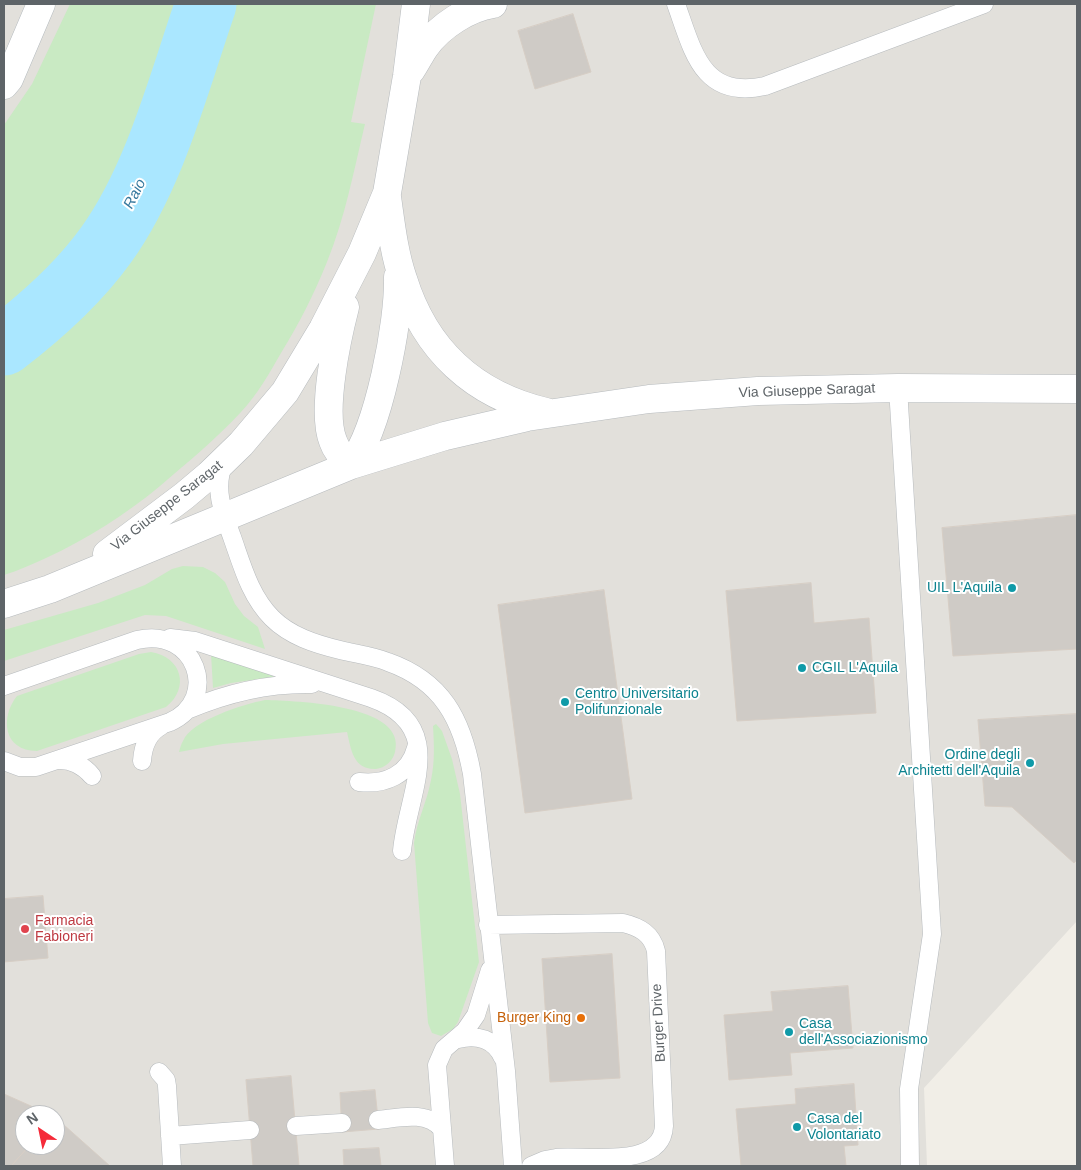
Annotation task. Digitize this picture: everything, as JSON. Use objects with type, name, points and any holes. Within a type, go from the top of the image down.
[{"type":"street","points":[[4,85],[9,79],[41,4]]},
{"type":"street","name":"Via Giuseppe Saragat","points":[[50,588],[106,555],[144,528],[190,491],[225,461],[285,392],[323,329],[362,253],[387,193],[407,76],[416,4]]},
{"type":"street","name":"Via Giuseppe Saragat","points":[[407,76],[426,46],[443,28],[486,4]]},
{"type":"street","name":"Via Giuseppe Saragat","points":[[387,193],[397,258],[403,280],[417,314],[433,341],[452,364],[478,383],[498,394],[535,409],[552,413]]},
{"type":"street","name":"Via Giuseppe Saragat","points":[[351,465],[340,454],[333,441],[330,427],[329,402],[332,370],[344,312],[362,253]]},
{"type":"street","name":"Via Giuseppe Saragat","points":[[351,465],[359,454],[369,428],[390,350],[398,299],[397,258]]},
{"type":"street","name":"Via Giuseppe Saragat","points":[[4,604],[50,588],[351,465],[463,431],[552,413],[649,400],[758,391],[898,388],[1073,390]]},
{"type":"lane","points":[[676,4],[693,50],[704,69],[723,84],[736,89],[751,90],[773,84],[984,4]]},
{"type":"lane","points":[[898,388],[932,934],[910,1089],[910,1166]]},
{"type":"lane","points":[[225,461],[220,474],[220,503],[250,587],[263,608],[277,622],[302,638],[386,661],[404,668],[433,687],[453,713],[465,742],[472,774],[514,1166]]},
{"type":"lane","points":[[154,637],[175,643],[185,651],[194,664],[197,678],[196,692],[187,710]]},
{"type":"lane","points":[[7,684],[137,640],[154,637],[195,641],[381,702],[398,711],[414,730],[417,745],[418,777],[408,816],[402,852]]},
{"type":"lane","points":[[4,761],[20,767],[36,767],[164,724],[176,719],[187,710],[244,690],[283,684],[330,686]]},
{"type":"lane","points":[[142,761],[143,750],[149,737],[152,732],[164,724]]},
{"type":"lane","points":[[358,782],[382,782],[399,774],[411,762],[417,745]]},
{"type":"lane","points":[[55,760],[71,761],[86,769],[92,776]]},
{"type":"lane","name":"Burger Drive","points":[[488,925],[623,923],[638,927],[645,932],[654,943],[656,951],[664,1126],[661,1140],[649,1151],[634,1157],[564,1157],[546,1160],[531,1166]]},
{"type":"lane","points":[[445,1166],[437,1065],[444,1049],[458,1039],[476,1015],[492,962]]},
{"type":"lane","points":[[458,1039],[475,1036],[484,1039],[497,1048],[504,1061]]},
{"type":"lane","points":[[159,1072],[166,1080],[172,1166]]},
{"type":"lane","points":[[378,1120],[420,1117],[434,1122],[442,1129]]},
{"type":"lane","points":[[296,1126],[342,1122]]},
{"type":"lane","points":[[170,1136],[250,1130]]},
{"type":"shaded area","points":[[4,4],[1077,4],[1077,921],[924,1088],[927,1166],[4,1166]]},
{"type":"green space","points":[[70,4],[376,4],[351,122],[365,124],[344,211],[322,274],[294,331],[247,405],[222,432],[147,497],[119,517],[61,551],[4,575],[4,125],[32,84]]},
{"type":"green space","points":[[183,566],[203,567],[215,573],[225,582],[235,604],[244,616],[258,627],[265,649],[166,616],[145,615],[4,661],[4,630],[98,603],[145,585],[172,569]]},
{"type":"green space","points":[[151,652],[162,655],[170,660],[179,674],[180,683],[178,691],[174,699],[166,707],[37,751],[17,745],[11,739],[7,723],[8,713],[17,696],[139,654]]},
{"type":"green space","points":[[211,654],[274,673],[273,677],[231,683],[213,688]]},
{"type":"green space","points":[[265,700],[323,704],[346,708],[367,715],[384,724],[394,736],[394,755],[388,764],[382,767],[376,769],[362,766],[354,757],[347,732],[223,744],[179,752],[188,733],[197,726],[232,709]]},
{"type":"green space","points":[[436,724],[442,731],[452,759],[460,794],[479,962],[458,1022],[453,1029],[441,1036],[432,1033],[428,1023],[414,843],[432,773],[434,753],[433,726]]},
{"type":"building","points":[[573,14],[591,72],[535,89],[518,31]]},
{"type":"building","name":"UIL L'Aquila","points":[[1077,515],[1077,649],[953,656],[942,528]]},
{"type":"building","name":"CGIL L'Aquila","points":[[811,583],[814,623],[869,618],[876,713],[737,721],[726,591]]},
{"type":"building","name":"Centro Universitario Polifunzionale","points":[[604,590],[632,799],[525,813],[498,605]]},
{"type":"building","name":"Ordine degli Architetti dell'Aquila","points":[[1077,714],[1077,860],[1074,863],[1012,807],[985,806],[978,720]]},
{"type":"building","name":"Farmacia Fabioneri","points":[[43,896],[48,958],[4,962],[4,899]]},
{"type":"building","name":"Burger King","points":[[612,954],[620,1078],[550,1082],[542,959]]},
{"type":"building","name":"Casa dell'Associazionismo","points":[[848,986],[853,1048],[790,1053],[792,1075],[729,1080],[724,1015],[773,1011],[771,992]]},
{"type":"building","points":[[291,1076],[299,1166],[253,1166],[246,1080]]},
{"type":"building","name":"Casa del Volontariato","points":[[854,1084],[858,1145],[844,1146],[846,1166],[741,1166],[736,1109],[796,1104],[795,1089]]},
{"type":"building","points":[[375,1090],[379,1129],[342,1132],[340,1093]]},
{"type":"building","points":[[4,1094],[29,1105],[15,1105],[15,1155],[21,1155],[11,1166],[4,1166]]},
{"type":"building","points":[[65,1126],[110,1166],[11,1166],[21,1155],[65,1155]]},
{"type":"building","points":[[379,1148],[381,1166],[344,1166],[343,1150]]},
{"type":"waterway","name":"Raio","points":[[4,345],[46,311],[84,273],[106,245],[123,218],[152,159],[206,4]]},
{"type":"place","name":"UIL L'Aquila","points":[[1012,588]]},
{"type":"place","name":"CGIL L'Aquila","points":[[802,668]]},
{"type":"place","name":"Centro Universitario Polifunzionale","points":[[565,702]]},
{"type":"place","name":"Ordine degli Architetti dell'Aquila","points":[[1030,763]]},
{"type":"place","name":"Farmacia Fabioneri","points":[[25,929]]},
{"type":"place","name":"Burger King","points":[[581,1018]]},
{"type":"place","name":"Casa dell'Associazionismo","points":[[789,1032]]},
{"type":"place","name":"Casa del Volontariato","points":[[797,1127]]}]
